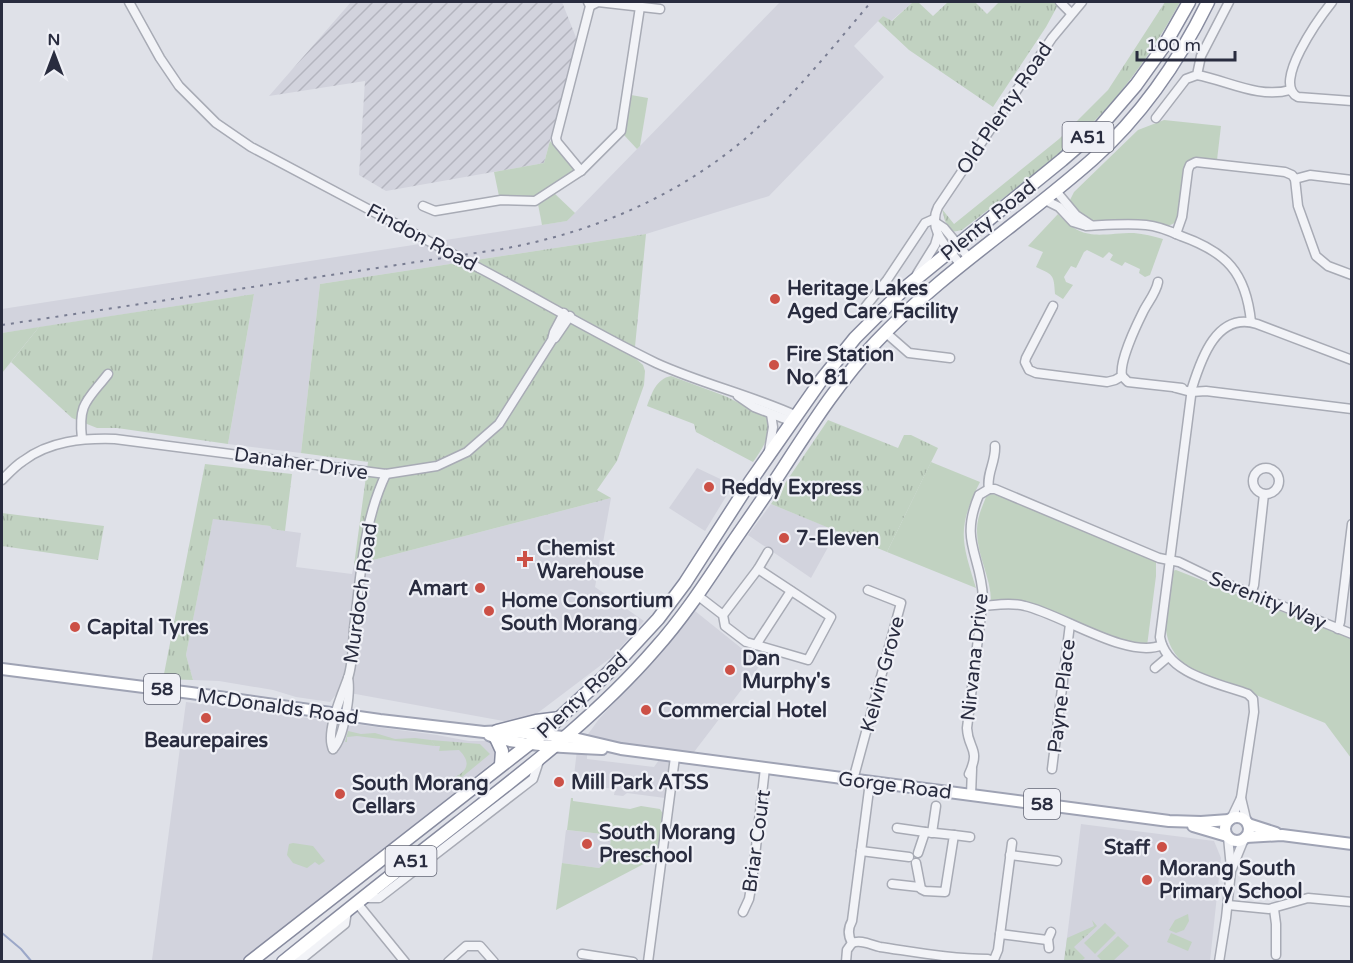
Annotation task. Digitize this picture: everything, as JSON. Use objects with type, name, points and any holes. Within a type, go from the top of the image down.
[{"type":"highway","name":"Plenty Road","points":[[250,962],[531,743],[608,673],[658,619],[685,583],[750,482],[822,379],[855,338],[911,283],[1062,160],[1112,113],[1164,46],[1189,2]]},
{"type":"highway","name":"Plenty Road","points":[[283,962],[562,741],[657,648],[697,595],[810,426],[856,364],[885,332],[965,262],[1056,191],[1095,157],[1131,120],[1175,60],[1208,2]]},
{"type":"highway","points":[[1025,191],[1044,186],[1056,191]]},
{"type":"highway","name":"Findon Road","points":[[795,419],[810,426]]},
{"type":"highway","points":[[501,765],[501,751],[492,734],[533,722],[560,718]]},
{"type":"highway","points":[[373,866],[386,880]]},
{"type":"main road","name":"McDonalds Road","points":[[2,669],[492,734],[531,743],[562,741]]},
{"type":"main road","name":"McDonalds Road","points":[[492,734],[542,734]]},
{"type":"main road","name":"Gorge Road","points":[[542,734],[562,741],[675,757],[1169,821],[1201,822],[1230,819]]},
{"type":"main road","name":"58","points":[[1230,819],[1242,818],[1247,824],[1282,835],[1352,844]]},
{"type":"main road","points":[[1227,836],[1225,825],[1230,819]]},
{"type":"main road","name":"Gorge Road","points":[[1169,821],[1227,836]]},
{"type":"main road","points":[[1245,838],[1248,832],[1247,824]]},
{"type":"main road","name":"58","points":[[1227,836],[1238,841],[1245,838],[1282,835]]},
{"type":"street","name":"Findon Road","points":[[129,2],[160,58],[193,102],[216,123],[251,147],[657,363],[736,394],[759,400],[795,419]]},
{"type":"street","name":"Findon Road","points":[[134,2],[146,34]]},
{"type":"street","points":[[582,171],[556,138],[589,4],[598,2],[660,9]]},
{"type":"street","points":[[1060,2],[1071,14]]},
{"type":"street","name":"Old Plenty Road","points":[[866,306],[925,223],[934,220],[942,199],[1026,75],[1082,2]]},
{"type":"street","points":[[1197,75],[1201,56],[1229,2]]},
{"type":"street","points":[[1332,2],[1297,58],[1289,80],[1290,90],[1295,96],[1302,98],[1352,101]]},
{"type":"street","points":[[423,206],[435,211],[501,200],[535,201],[582,171],[621,131],[640,7]]},
{"type":"street","points":[[1156,118],[1186,79],[1197,75],[1274,93],[1290,90]]},
{"type":"street","points":[[1176,234],[1182,216],[1188,170],[1194,162],[1285,172],[1295,179],[1298,206],[1316,256],[1328,266],[1352,275]]},
{"type":"street","points":[[1295,179],[1310,175],[1352,180]]},
{"type":"street","points":[[1056,191],[1076,214],[1092,225]]},
{"type":"street","points":[[1045,200],[1059,207],[1073,222],[1081,225],[1144,225],[1204,244],[1220,253],[1233,268],[1246,298],[1248,322]]},
{"type":"street","points":[[934,220],[938,235],[965,262]]},
{"type":"street","points":[[934,220],[942,227],[953,248]]},
{"type":"street","points":[[911,283],[932,250],[938,235]]},
{"type":"street","points":[[1158,282],[1154,295],[1142,314],[1122,366],[1122,376],[1128,382],[1352,409]]},
{"type":"street","points":[[1053,306],[1026,358],[1025,362],[1029,370],[1036,373],[1107,382],[1122,376]]},
{"type":"street","name":"Danaher Drive","points":[[2,480],[24,460],[68,441],[82,439],[115,439],[386,474],[437,466],[467,452],[499,424],[552,340],[559,334],[567,315]]},
{"type":"street","points":[[1230,819],[1241,798],[1251,727],[1251,703],[1230,688],[1180,667],[1168,657],[1161,644],[1160,629],[1168,560],[1192,390],[1205,351],[1212,340],[1229,326],[1248,322],[1352,360]]},
{"type":"street","points":[[885,332],[909,352],[950,358]]},
{"type":"street","points":[[82,439],[80,420],[82,409],[108,374]]},
{"type":"street","name":"Findon Road","points":[[736,394],[750,405],[771,414],[795,419]]},
{"type":"street","points":[[768,458],[773,426],[771,414]]},
{"type":"street","name":"Nirvana Drive","points":[[971,795],[970,771],[975,754],[967,728],[982,606],[982,587],[971,544],[970,527],[979,495],[989,489],[988,478],[995,459],[995,446]]},
{"type":"street","name":"Murdoch Road","points":[[340,715],[350,689],[348,678],[362,558],[370,516],[386,474]]},
{"type":"street","name":"Serenity Way","points":[[989,489],[995,489],[1151,554],[1179,562],[1352,634]]},
{"type":"street","points":[[1249,593],[1254,579],[1264,494]]},
{"type":"street","points":[[1335,628],[1341,611],[1352,524]]},
{"type":"street","points":[[723,615],[768,552]]},
{"type":"street","points":[[697,595],[723,615],[725,626],[746,642],[808,660],[831,617],[758,569]]},
{"type":"street","name":"Kelvin Grove","points":[[853,780],[901,603],[868,590]]},
{"type":"street","points":[[756,645],[791,591]]},
{"type":"street","points":[[982,606],[1024,606],[1127,646],[1152,648],[1161,644]]},
{"type":"street","name":"Payne Place","points":[[1052,769],[1070,624]]},
{"type":"street","points":[[1155,668],[1168,657]]},
{"type":"street","points":[[648,962],[675,757]]},
{"type":"street","name":"Plenty Road","points":[[298,962],[345,924],[356,904],[379,898],[532,779],[539,760]]},
{"type":"street","name":"Briar Court","points":[[743,912],[749,899],[752,882],[765,768]]},
{"type":"street","points":[[846,962],[856,943],[852,921],[870,782]]},
{"type":"street","points":[[1241,798],[1247,824]]},
{"type":"street","points":[[919,887],[912,860],[913,852],[918,853],[929,833],[936,806]]},
{"type":"street","points":[[897,828],[970,837]]},
{"type":"street","name":"Plenty Road","points":[[438,839],[459,836]]},
{"type":"street","points":[[891,884],[919,887],[925,891],[941,893],[947,890],[954,836]]},
{"type":"street","points":[[1219,962],[1231,871],[1227,836]]},
{"type":"street","points":[[1231,871],[1245,838]]},
{"type":"street","points":[[856,943],[946,959],[993,961],[998,952],[1012,843]]},
{"type":"street","points":[[861,851],[912,860]]},
{"type":"street","points":[[1010,855],[1057,861]]},
{"type":"street","points":[[1228,905],[1274,909],[1308,898],[1352,902]]},
{"type":"street","points":[[356,904],[405,962]]},
{"type":"street","points":[[1274,909],[1276,955]]},
{"type":"street","points":[[1000,934],[1049,940]]},
{"type":"street","points":[[448,962],[466,946],[480,946],[494,962]]},
{"type":"street","points":[[582,954],[633,962]]},
{"type":"shaded area","points":[[351,2],[562,2],[577,40],[544,163],[386,191],[359,175],[365,81],[269,96]]},
{"type":"shaded area","points":[[780,2],[913,2],[891,21],[883,16],[854,46],[884,77],[769,196],[646,234],[320,284],[301,453],[228,444],[254,294],[2,333],[2,309],[567,221]]},
{"type":"shaded area","points":[[697,468],[733,485],[705,531],[669,508]]},
{"type":"shaded area","name":"Home Consortium South Morang","points":[[611,498],[595,587],[644,621],[613,656],[535,715],[509,722],[339,691],[330,702],[219,681],[193,680],[186,655],[213,518],[301,533],[296,567],[352,574],[354,565]]},
{"type":"shaded area","points":[[771,504],[837,531],[811,578],[748,535]]},
{"type":"shaded area","points":[[695,611],[761,664],[694,752],[586,737],[599,719],[658,656]]},
{"type":"shaded area","points":[[186,702],[469,741],[487,741],[497,749],[496,760],[241,961],[156,962],[152,960]]},
{"type":"shaded area","points":[[577,750],[587,751],[587,759],[654,767],[659,760],[670,761],[665,798],[627,793],[623,796],[614,795],[615,789],[573,784]]},
{"type":"shaded area","name":"Morang South Primary School","points":[[1081,824],[1214,841],[1221,858],[1210,961],[1064,962]]},
{"type":"shaded area","name":"South Morang Preschool","points":[[566,830],[611,835],[609,860],[599,868],[562,863]]},
{"type":"green space","points":[[913,2],[918,2],[933,16],[948,2],[975,2],[987,14],[999,2],[1055,2],[1058,5],[993,107],[909,50],[878,21],[883,16],[892,21]]},
{"type":"green space","points":[[1165,2],[1180,2],[1149,53],[1113,101],[1079,136],[1041,168],[962,230],[952,232],[945,221],[942,209],[954,224],[1059,139],[1108,90]]},
{"type":"green space","points":[[631,95],[648,98],[640,146],[637,149],[624,135]]},
{"type":"green space","points":[[1164,120],[1221,126],[1217,160],[1194,158],[1186,164],[1177,222],[1168,226],[1094,221],[1080,215],[1069,202],[1074,192],[1138,130]]},
{"type":"green space","points":[[550,141],[575,171],[533,197],[499,196],[494,172],[544,163]]},
{"type":"green space","points":[[554,193],[575,213],[567,221],[542,225],[538,204]]},
{"type":"green space","points":[[1058,214],[1067,223],[1085,233],[1102,235],[1134,233],[1163,239],[1150,275],[1145,277],[1139,273],[1140,269],[1125,262],[1122,266],[1110,260],[1113,255],[1109,252],[1103,258],[1087,250],[1076,268],[1071,266],[1064,277],[1066,282],[1073,285],[1063,299],[1055,294],[1052,276],[1036,267],[1043,252],[1028,246]]},
{"type":"green space","points":[[646,234],[634,357],[643,365],[644,385],[617,461],[597,490],[611,498],[354,565],[368,462],[301,453],[320,284]]},
{"type":"green space","points":[[254,294],[228,444],[117,428],[97,428],[72,418],[11,362],[39,327]]},
{"type":"green space","points":[[39,327],[2,373],[2,333]]},
{"type":"green space","points":[[671,376],[725,396],[767,417],[766,441],[753,462],[696,432],[694,424],[647,406],[658,383]]},
{"type":"green space","points":[[828,420],[898,448],[904,435],[911,435],[938,448],[887,552],[771,504]]},
{"type":"green space","points":[[931,462],[980,482],[968,511],[964,534],[967,558],[976,588],[887,552]]},
{"type":"green space","points":[[205,464],[292,474],[285,531],[272,529],[270,526],[213,519],[186,655],[193,680],[163,679]]},
{"type":"green space","points":[[991,494],[999,495],[1156,560],[1147,646],[1113,637],[1031,604],[991,601],[977,529],[986,497]]},
{"type":"green space","points":[[2,513],[104,526],[98,560],[2,546]]},
{"type":"green space","points":[[1176,570],[1351,639],[1351,758],[1325,723],[1189,668],[1178,657],[1171,646],[1165,623],[1172,571]]},
{"type":"green space","points":[[348,731],[361,734],[375,733],[395,739],[431,740],[435,746],[357,736],[347,737],[347,742],[345,742]]},
{"type":"green space","points":[[431,740],[480,744],[490,754],[450,787],[451,783],[448,780],[459,775],[466,768],[464,755],[459,750],[439,751],[440,746],[435,746]]},
{"type":"green space","points":[[571,798],[573,801],[630,809],[641,806],[660,809],[663,814],[659,858],[655,858],[556,910],[562,863],[599,868],[609,860],[611,835],[567,830]]},
{"type":"green space","points":[[289,844],[313,846],[325,861],[319,865],[315,862],[307,868],[293,863],[287,855]]},
{"type":"green space","points":[[1188,914],[1189,921],[1184,930],[1176,933],[1169,930],[1175,920]]},
{"type":"green space","points":[[1092,920],[1097,926],[1074,947],[1085,958],[1081,961],[1064,961],[1067,938],[1094,926]]},
{"type":"green space","points":[[1105,923],[1116,933],[1095,954],[1084,943]]},
{"type":"green space","points":[[1171,933],[1192,942],[1188,951],[1167,942]]},
{"type":"green space","points":[[1118,936],[1129,946],[1113,961],[1102,961],[1097,956]]},
{"type":"waterway","points":[[2,933],[32,962]]},
{"type":"railway","points":[[2,325],[502,249],[575,231],[611,218],[678,186],[710,166],[740,143],[795,90],[871,2]]},
{"type":"place","name":"Heritage Lakes Aged Care Facility","points":[[775,299]]},
{"type":"place","name":"Fire Station No. 81","points":[[774,365]]},
{"type":"place","name":"Reddy Express","points":[[709,487]]},
{"type":"place","name":"7-Eleven","points":[[784,538]]},
{"type":"place","name":"Chemist Warehouse","points":[[525,559]]},
{"type":"place","name":"Amart","points":[[480,588]]},
{"type":"place","name":"Home Consortium South Morang","points":[[489,611]]},
{"type":"place","name":"Capital Tyres","points":[[75,627]]},
{"type":"place","name":"Dan Murphy's","points":[[730,670]]},
{"type":"place","name":"Commercial Hotel","points":[[646,710]]},
{"type":"place","name":"Beaurepaires","points":[[206,718]]},
{"type":"place","name":"Mill Park ATSS","points":[[559,782]]},
{"type":"place","name":"South Morang Cellars","points":[[340,794]]},
{"type":"place","name":"South Morang Preschool","points":[[587,844]]},
{"type":"place","name":"Staff","points":[[1162,847]]},
{"type":"place","name":"Morang South Primary School","points":[[1147,880]]}]
